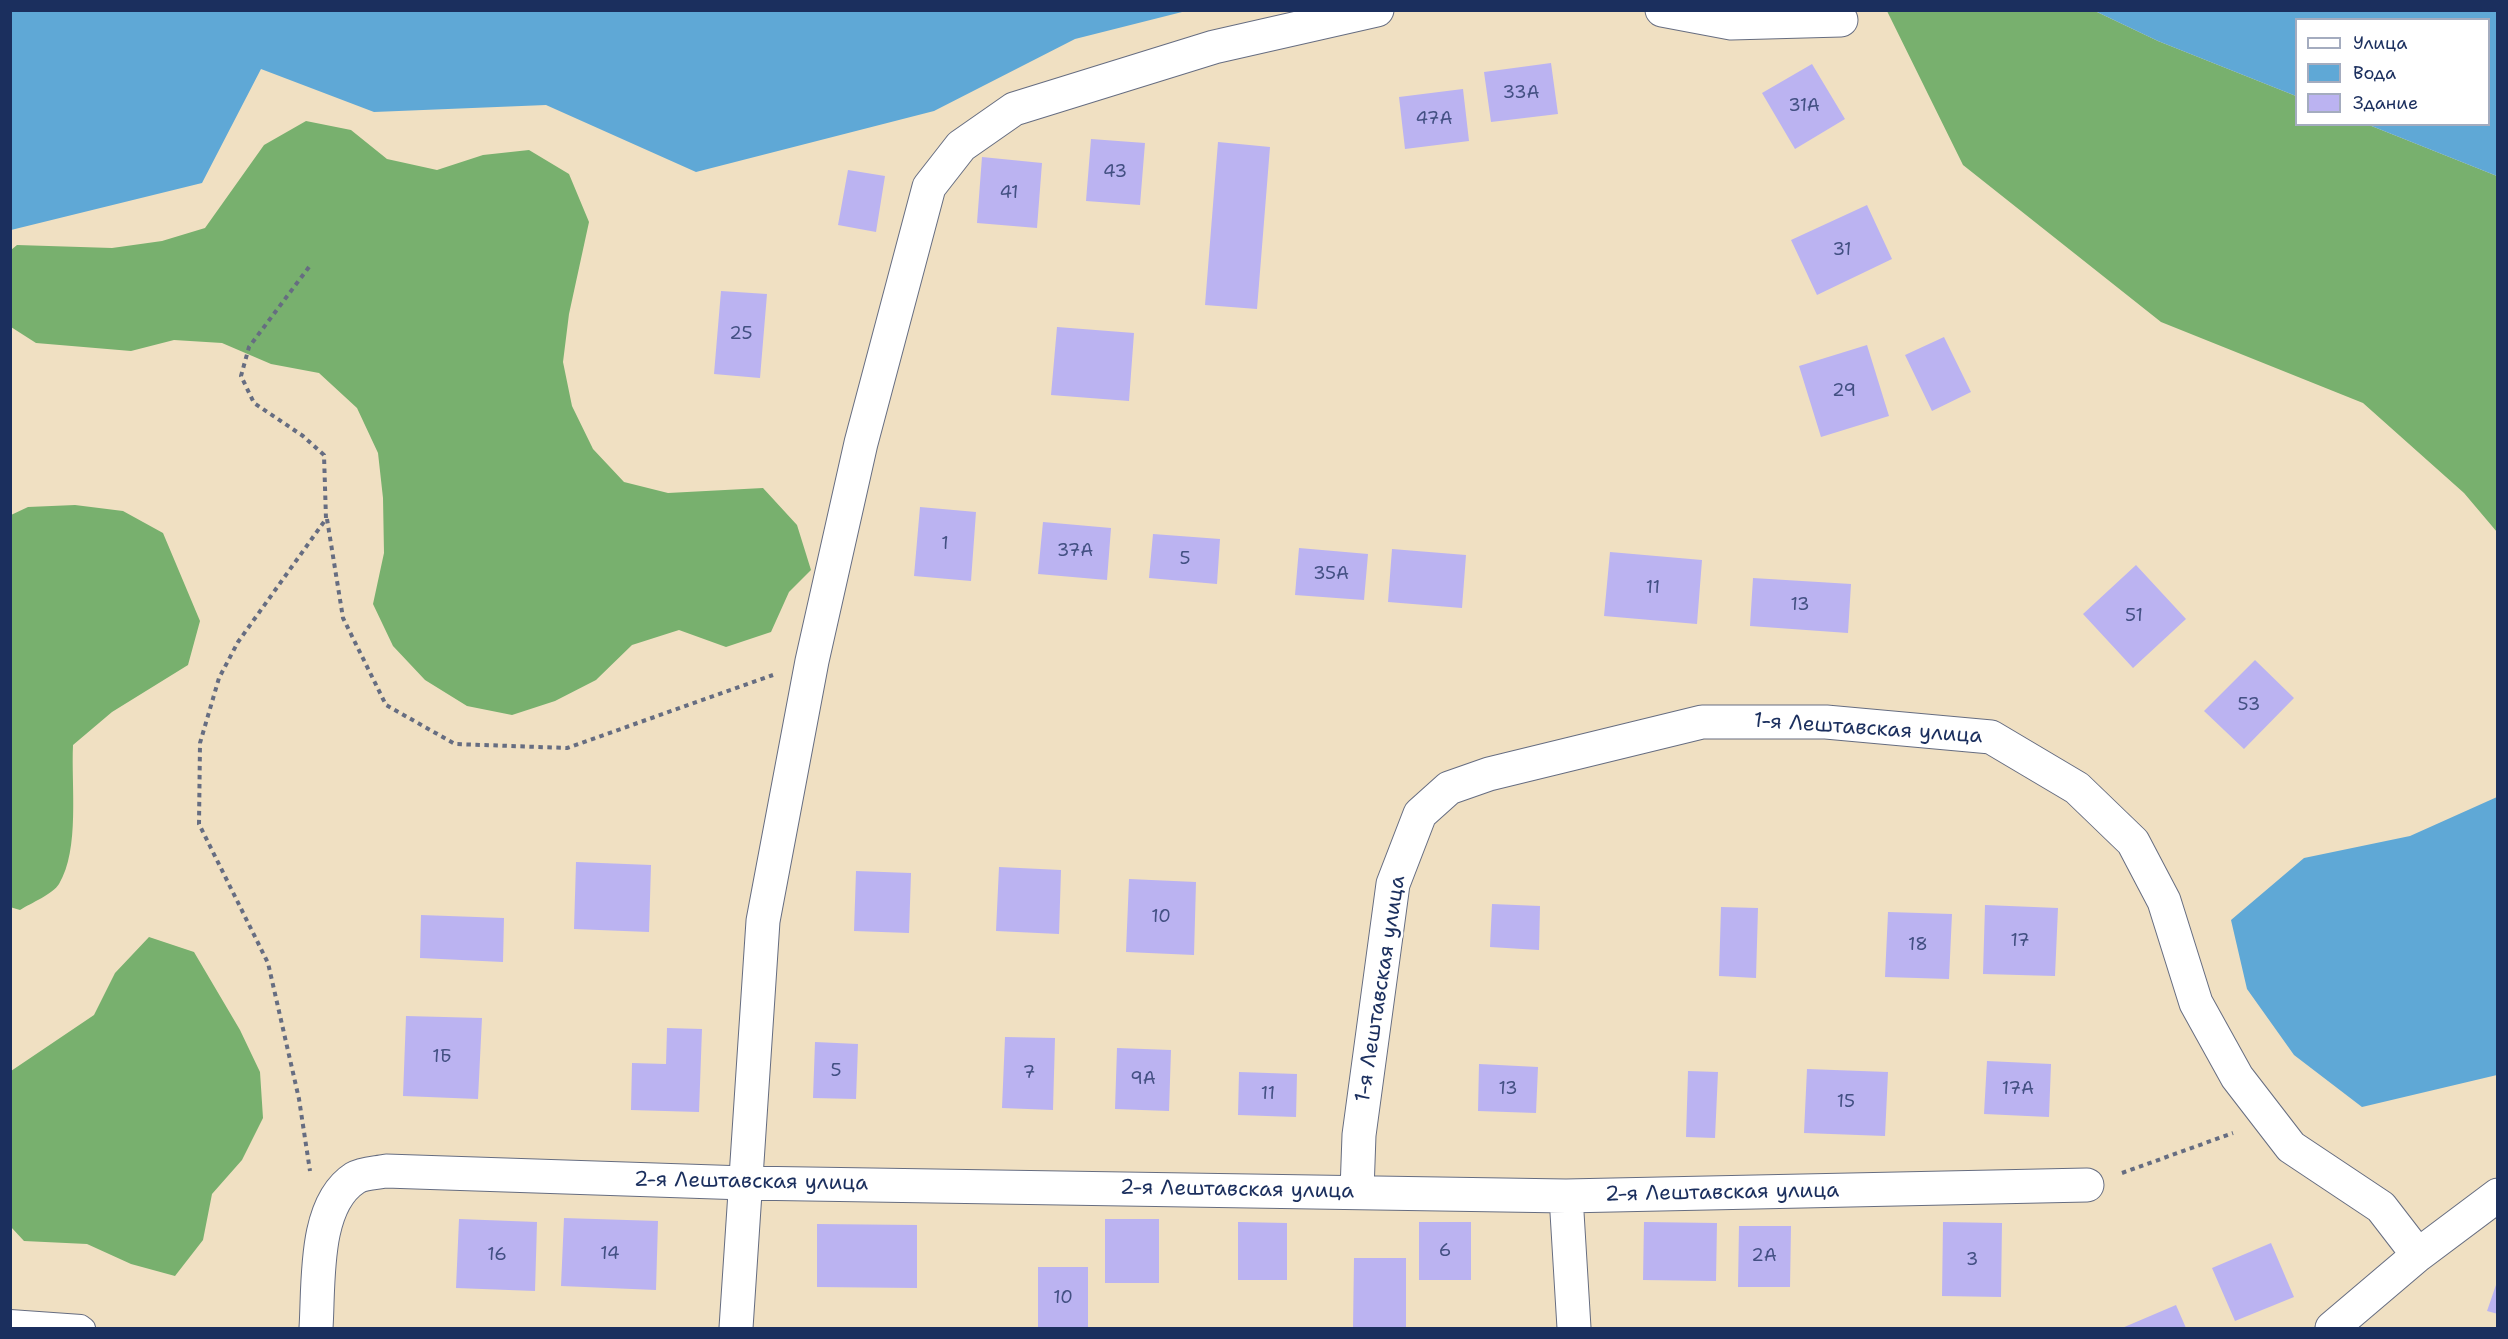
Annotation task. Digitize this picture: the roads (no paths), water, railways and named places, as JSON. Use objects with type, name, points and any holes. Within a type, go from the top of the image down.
[{"type":"street","points":[[736,1329],[763,921],[812,661],[861,443],[929,187],[961,146],[1014,109],[1214,47],[1377,10]]},
{"type":"street","points":[[1662,10],[1731,23],[1841,20]]},
{"type":"street","name":"1-я Лештавская улица","points":[[1357,1191],[1359,1135],[1393,884],[1420,814],[1449,788],[1489,774],[1702,722],[1826,722],[1991,737],[2077,788],[2133,842],[2164,901],[2196,1003],[2237,1077],[2290,1148],[2381,1207],[2418,1255]]},
{"type":"street","name":"2-я Лештавская улица","points":[[316,1329],[321,1239],[336,1195],[356,1177],[386,1171],[746,1183],[1566,1196],[2087,1185]]},
{"type":"street","points":[[2332,1329],[2418,1255],[2498,1195]]},
{"type":"street","points":[[1566,1196],[1574,1329]]},
{"type":"lane","points":[[10,1320],[81,1325],[85,1329]]},
{"type":"water","points":[[10,11],[1186,11],[1075,39],[934,111],[696,172],[546,105],[374,112],[261,69],[202,183],[11,230]]},
{"type":"water","points":[[2095,11],[2497,11],[2497,176],[2372,126],[2490,126],[2490,18],[2295,18],[2295,96],[2158,41]]},
{"type":"water","points":[[2497,797],[2497,1075],[2362,1107],[2294,1055],[2247,989],[2231,920],[2304,858],[2410,836]]}]
